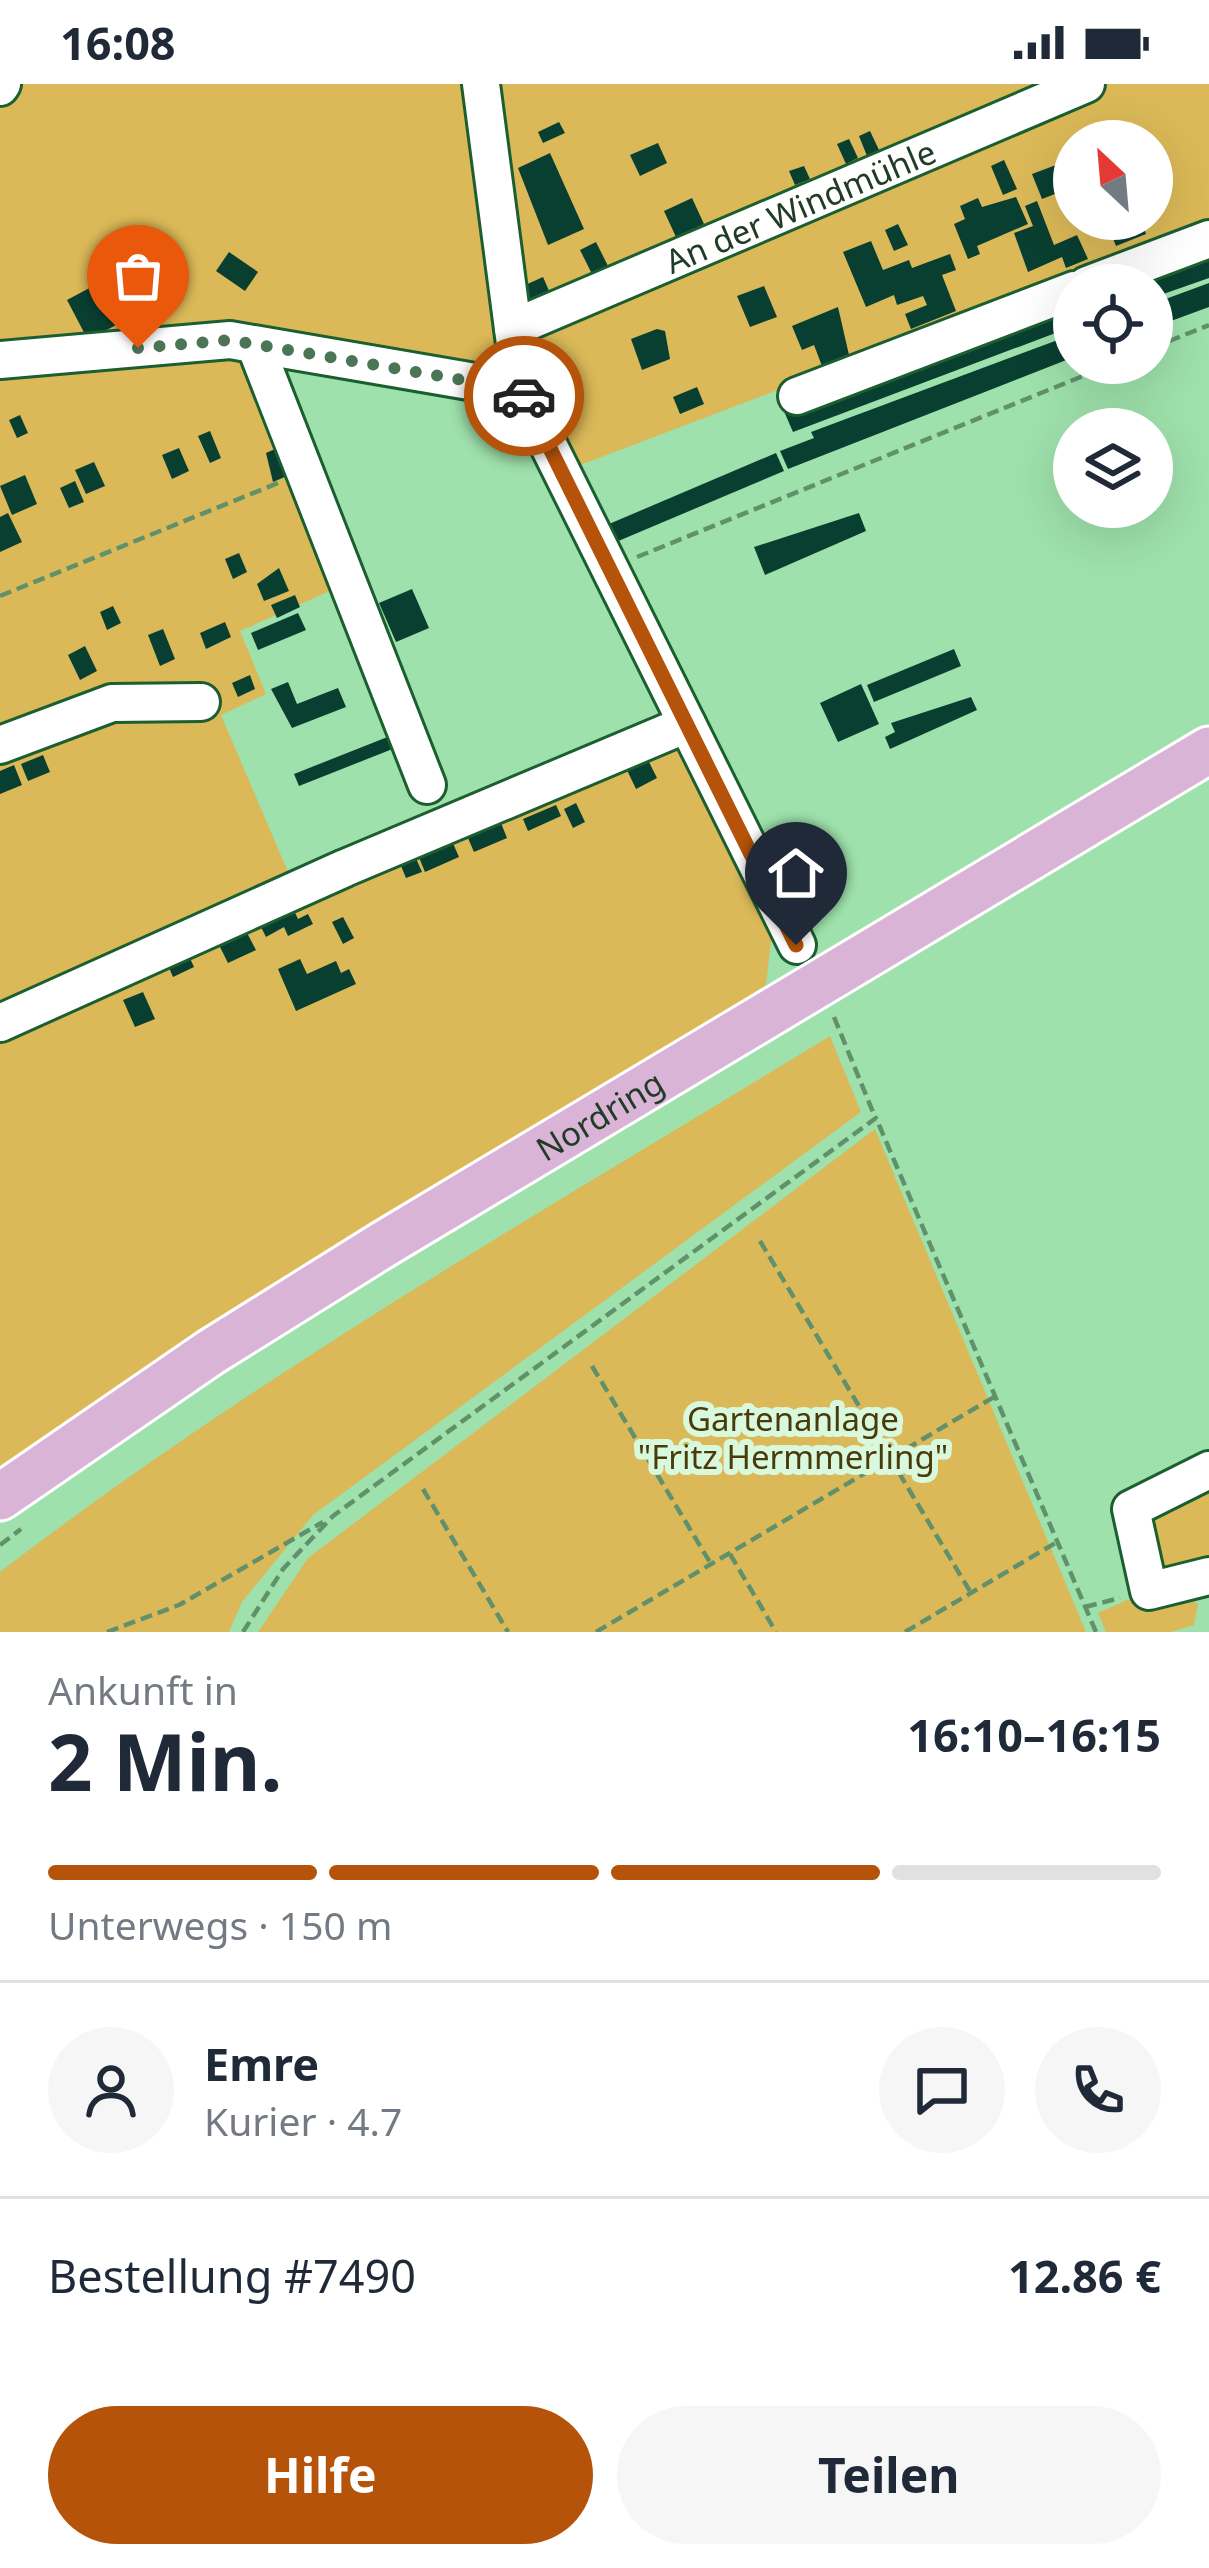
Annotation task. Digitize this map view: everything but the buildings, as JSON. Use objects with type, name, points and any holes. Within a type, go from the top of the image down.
[{"type":"main road","name":"Nordring","points":[[18,1507],[212,1352],[1209,750]]},
{"type":"lane","points":[[481,84],[521,390],[796,945]]},
{"type":"lane","name":"An der Windmühle","points":[[513,328],[1086,84]]},
{"type":"lane","points":[[1143,264],[1209,239]]},
{"type":"lane","points":[[796,395],[1053,298]]},
{"type":"lane","points":[[0,360],[230,340],[521,390]]},
{"type":"lane","points":[[255,344],[427,785]]},
{"type":"lane","points":[[0,745],[112,703],[200,702]]},
{"type":"lane","points":[[0,1023],[344,868],[687,724]]},
{"type":"lane","points":[[1208,1578],[1149,1591],[1131,1508],[1209,1470]]},
{"type":"path","points":[[1173,340],[1209,325]]},
{"type":"path","points":[[610,568],[1063,384]]},
{"type":"path","points":[[0,596],[306,472]]},
{"type":"path","points":[[834,1017],[1096,1632]]},
{"type":"path","points":[[107,1632],[179,1605],[246,1571],[333,1516],[876,1118]]},
{"type":"path","points":[[760,1241],[971,1593]]},
{"type":"path","points":[[592,1366],[711,1564]]},
{"type":"path","points":[[596,1632],[995,1396]]},
{"type":"path","points":[[423,1489],[508,1632]]},
{"type":"path","points":[[0,1545],[18,1507]]},
{"type":"path","points":[[243,1632],[283,1569],[333,1516]]},
{"type":"path","points":[[905,1632],[1057,1542]]},
{"type":"path","points":[[729,1553],[776,1632]]},
{"type":"green space","points":[[20,84],[462,84],[499,332],[493,358],[447,364],[243,322],[0,343],[0,110]]},
{"type":"green space","points":[[492,84],[1209,84],[1209,226],[1173,240],[1173,120],[1053,120],[1053,240],[1172,240],[1109,264],[1053,264],[1053,285],[575,467],[521,312]]},
{"type":"green space","points":[[239,354],[357,579],[240,631],[266,694],[221,715],[291,879],[672,720],[772,932],[766,985],[0,1487],[0,379]]},
{"type":"green space","points":[[830,1036],[861,1112],[313,1515],[242,1602],[229,1632],[0,1632],[0,1572],[99,1498],[408,1293]]},
{"type":"green space","name":"Gartenanlage \"Fritz Hermmerling\"","points":[[875,1129],[1086,1632],[258,1632],[308,1558]]},
{"type":"green space","points":[[1209,1477],[1209,1559],[1168,1569],[1156,1566],[1146,1517]]},
{"type":"green space","points":[[1183,1594],[1198,1604],[1194,1625],[1171,1632],[1106,1632],[1098,1613],[1127,1600]]},
{"type":"way so far","points":[[138,348],[230,340],[521,390],[524,396]]},
{"type":"route","points":[[524,396],[796,945]]}]
